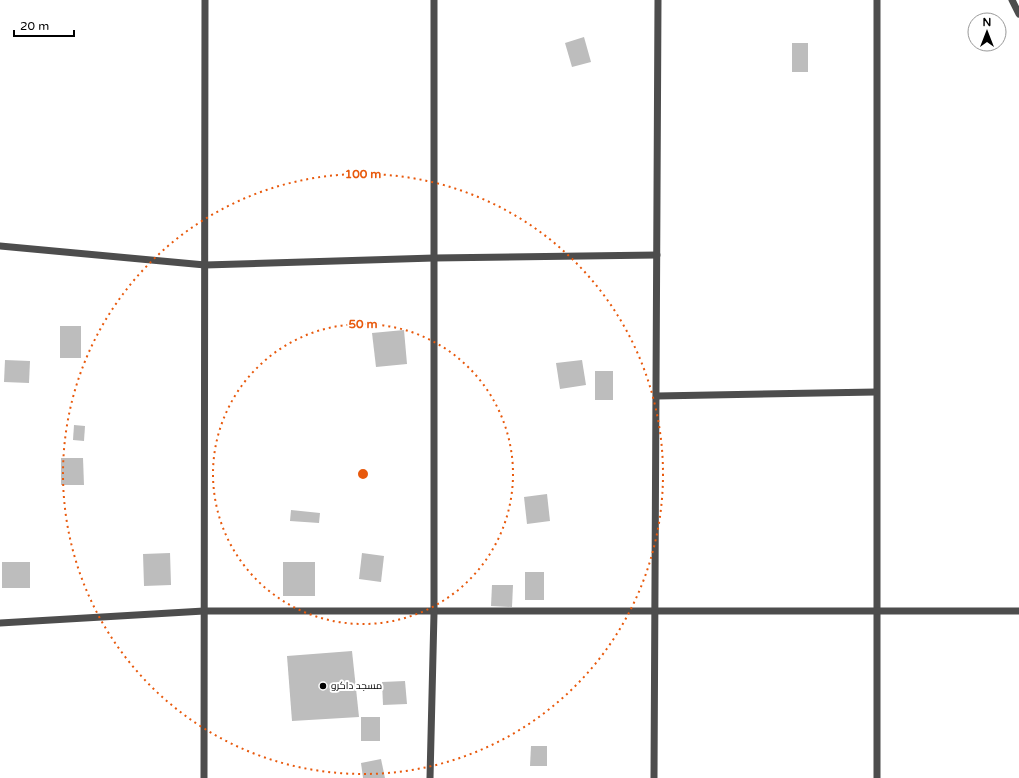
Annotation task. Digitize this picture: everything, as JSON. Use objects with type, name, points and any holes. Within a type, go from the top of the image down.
[{"type":"street","points":[[204,778],[205,0]]},
{"type":"street","points":[[430,778],[434,613],[434,0]]},
{"type":"street","points":[[654,778],[658,0]]},
{"type":"street","points":[[877,0],[877,778]]},
{"type":"street","points":[[1012,0],[1019,14]]},
{"type":"street","points":[[0,246],[204,265],[434,258],[657,255]]},
{"type":"street","points":[[657,396],[876,392]]},
{"type":"street","points":[[0,623],[204,611],[434,613],[656,611],[1019,611]]},
{"type":"building","points":[[584,37],[591,62],[572,67],[565,43]]},
{"type":"building","points":[[792,43],[808,43],[808,72],[792,72]]},
{"type":"building","points":[[60,326],[81,326],[81,358],[60,358]]},
{"type":"building","points":[[404,330],[407,364],[376,367],[372,333]]},
{"type":"building","points":[[5,360],[30,361],[29,383],[4,382]]},
{"type":"building","points":[[582,360],[586,385],[560,389],[556,363]]},
{"type":"building","points":[[595,371],[613,371],[613,400],[595,400]]},
{"type":"building","points":[[74,425],[85,426],[84,441],[73,440]]},
{"type":"building","points":[[61,458],[83,458],[84,485],[61,485]]},
{"type":"building","points":[[547,494],[550,521],[527,524],[524,497]]},
{"type":"building","points":[[291,510],[320,513],[319,523],[290,521]]},
{"type":"building","points":[[170,553],[171,585],[144,586],[143,554]]},
{"type":"building","points":[[362,553],[384,556],[381,582],[359,579]]},
{"type":"building","points":[[2,562],[30,562],[30,588],[2,588]]},
{"type":"building","points":[[283,562],[315,562],[315,596],[283,596]]},
{"type":"building","points":[[525,572],[544,572],[544,600],[525,600]]},
{"type":"building","points":[[492,585],[513,585],[512,607],[491,606]]},
{"type":"building","name":"مسجد داكرو","points":[[352,651],[359,717],[292,721],[287,656]]},
{"type":"building","points":[[405,681],[407,704],[383,705],[382,682]]},
{"type":"building","points":[[361,717],[380,717],[380,741],[361,741]]},
{"type":"building","points":[[531,746],[547,746],[547,766],[530,766]]},
{"type":"building","points":[[381,759],[385,778],[363,778],[361,763]]},
{"type":"place","name":"مسجد داكرو","points":[[323,686]]}]
